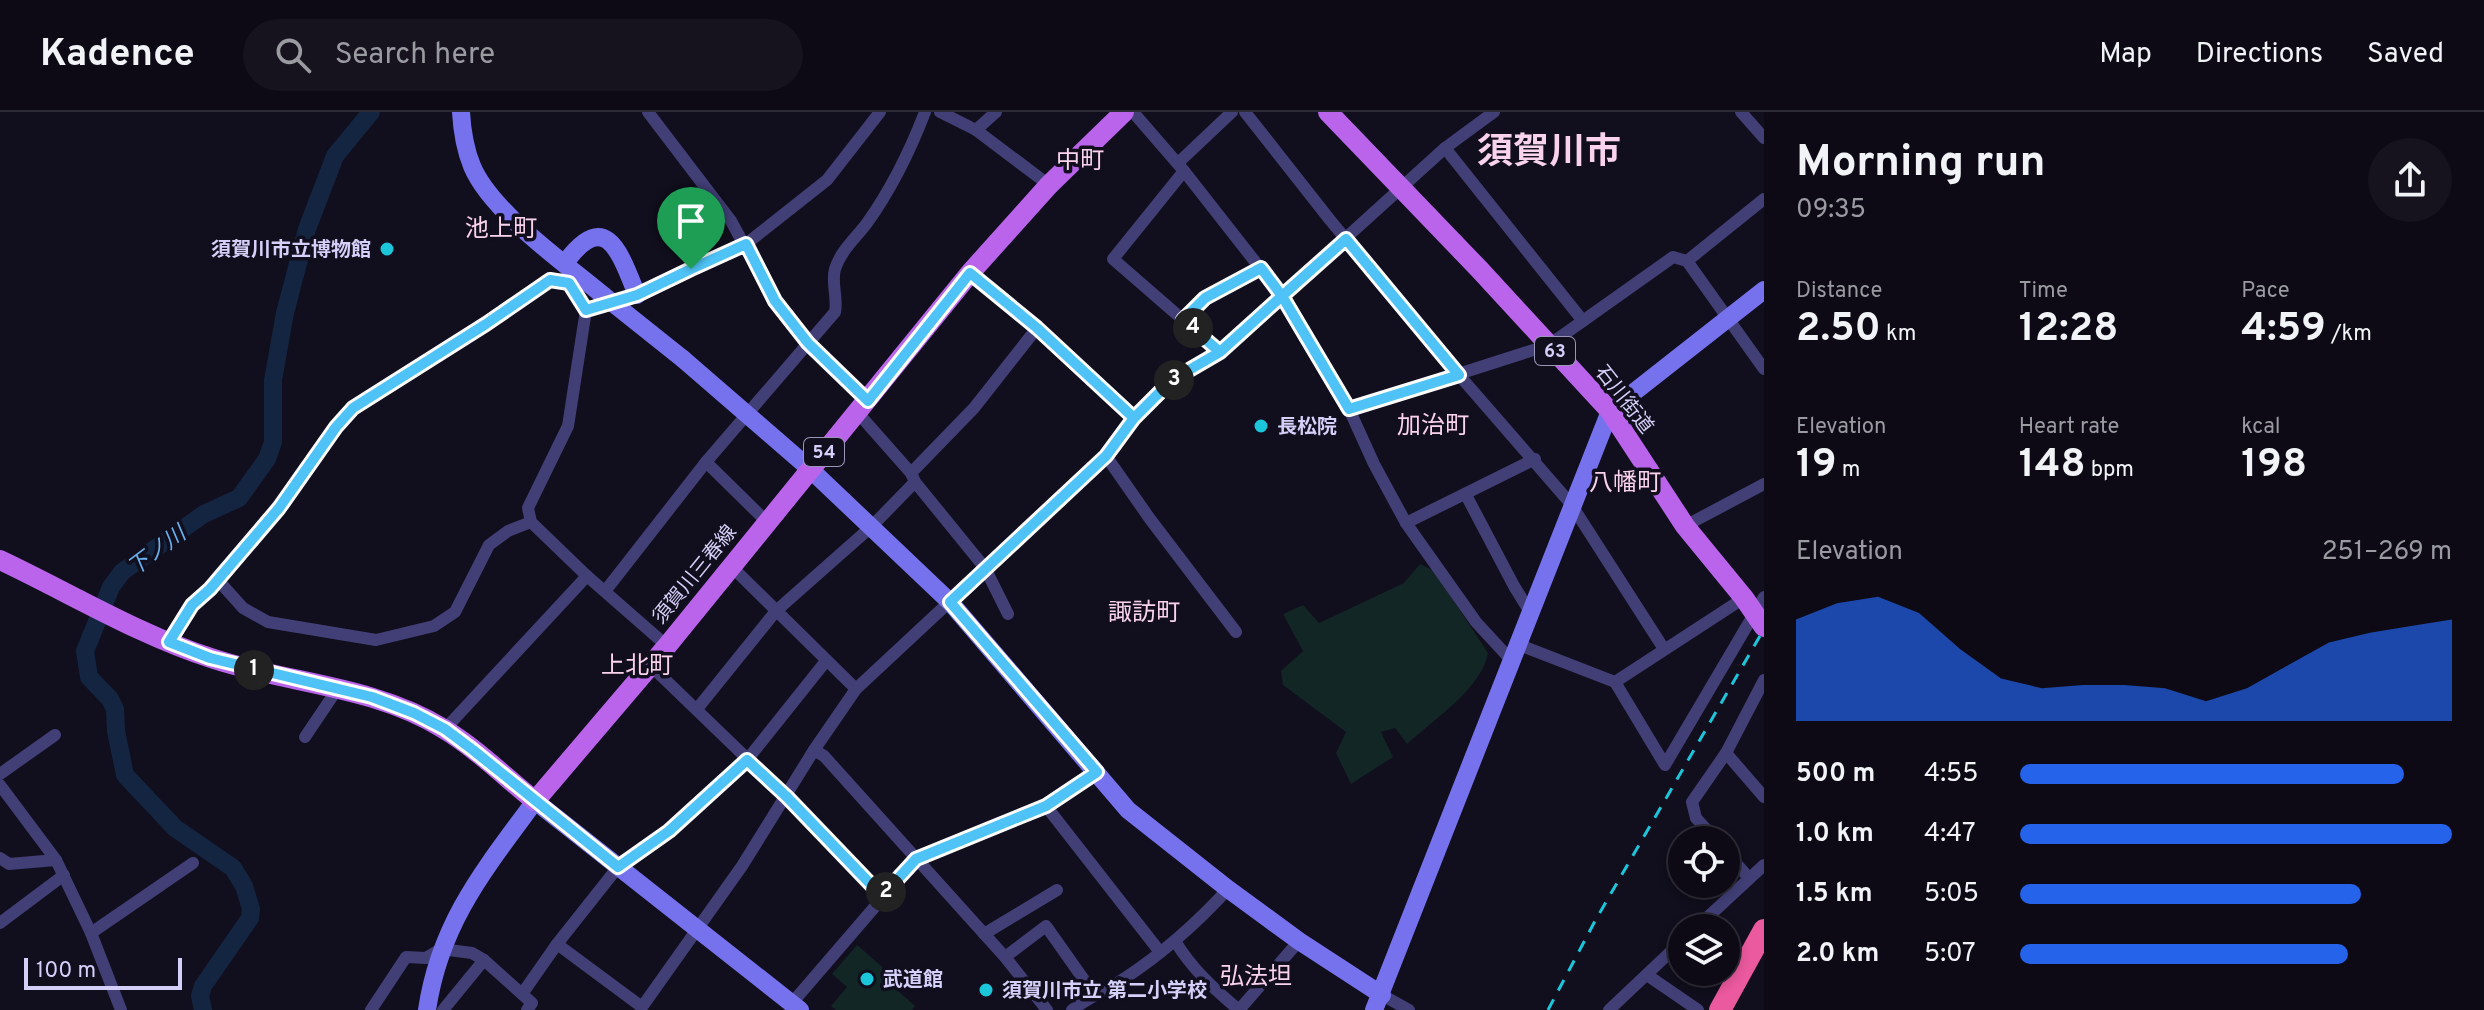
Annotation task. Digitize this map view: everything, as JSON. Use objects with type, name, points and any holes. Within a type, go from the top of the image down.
[{"type":"highway","points":[[1720,1010],[1764,930]]},
{"type":"highway","points":[[1737,1010],[1764,961]]},
{"type":"main road","name":"須賀川三春線","points":[[535,801],[651,666],[970,273],[1049,185],[1124,112]]},
{"type":"main road","name":"石川街道","points":[[1328,112],[1610,411],[1685,526],[1757,609]]},
{"type":"main road","points":[[0,560],[169,642],[210,658],[372,697],[414,713],[445,729],[535,801]]},
{"type":"street","points":[[461,112],[469,156],[479,179],[511,217],[747,413],[950,602],[1128,810],[1378,1002],[1409,1010]]},
{"type":"street","points":[[648,112],[731,221],[775,301],[863,407],[913,478],[985,568],[1008,614]]},
{"type":"street","points":[[586,310],[637,295],[746,244],[827,180],[880,112]]},
{"type":"street","points":[[606,590],[706,462],[835,312],[835,270],[845,248],[867,223],[908,156],[925,112]]},
{"type":"street","points":[[940,112],[976,130],[1049,185]]},
{"type":"street","points":[[976,130],[996,112]]},
{"type":"street","points":[[1133,112],[1181,167],[1282,296],[1349,409],[1406,523],[1476,622],[1514,652],[1615,682],[1665,765],[1757,609]]},
{"type":"street","points":[[1220,352],[1113,259],[1181,167],[1232,112]]},
{"type":"street","points":[[1245,112],[1459,375],[1571,504],[1664,649]]},
{"type":"street","points":[[1741,112],[1764,138]]},
{"type":"street","points":[[557,944],[642,1007],[699,929],[856,689],[1106,456],[1134,418],[1172,380],[1220,352],[1445,148],[1488,114]]},
{"type":"street","points":[[1445,148],[1583,321]]},
{"type":"street","points":[[1687,261],[1764,199]]},
{"type":"street","points":[[565,263],[578,245],[589,237],[599,236],[610,241],[621,257],[637,295]]},
{"type":"street","points":[[1349,409],[1549,345],[1673,257],[1687,261],[1764,369]]},
{"type":"street","points":[[1183,320],[1205,298],[1261,268]]},
{"type":"street","points":[[970,273],[1037,328],[1134,418]]},
{"type":"street","points":[[169,642],[192,605],[279,508],[353,408],[550,280],[569,283],[586,310],[568,426],[528,508],[531,522],[667,646]]},
{"type":"street","points":[[1378,1002],[1610,411],[1764,290]]},
{"type":"street","points":[[697,709],[776,611],[871,527],[974,408],[1037,328]]},
{"type":"street","points":[[1106,456],[1236,632]]},
{"type":"street","points":[[1406,523],[1535,459]]},
{"type":"street","points":[[706,462],[767,522]]},
{"type":"street","points":[[1685,526],[1764,484]]},
{"type":"street","points":[[1466,495],[1530,612]]},
{"type":"street","points":[[217,579],[243,608],[268,622],[376,640],[434,626],[455,612],[489,545],[508,531],[531,522]]},
{"type":"street","points":[[731,566],[856,689]]},
{"type":"street","points":[[445,729],[587,576]]},
{"type":"street","points":[[1615,682],[1664,649],[1757,609]]},
{"type":"street","points":[[522,994],[618,867],[669,831],[747,760],[826,661]]},
{"type":"street","points":[[651,666],[787,797],[882,896]]},
{"type":"street","points":[[1703,826],[1696,818],[1692,802],[1726,753],[1764,680]]},
{"type":"street","points":[[305,737],[338,688]]},
{"type":"street","points":[[0,774],[55,735]]},
{"type":"street","points":[[814,750],[824,756],[1005,957],[1047,1010]]},
{"type":"street","points":[[1726,753],[1764,797]]},
{"type":"street","points":[[427,1010],[441,949],[476,882],[535,801],[796,1006],[882,896],[916,859],[1046,806],[1097,772]]},
{"type":"street","points":[[0,785],[56,860],[91,933],[121,1010]]},
{"type":"street","points":[[1046,806],[1160,952]]},
{"type":"street","points":[[0,858],[9,864],[56,860]]},
{"type":"street","points":[[91,933],[193,863]]},
{"type":"street","points":[[1711,914],[1764,865]]},
{"type":"street","points":[[1740,868],[1749,878]]},
{"type":"street","points":[[0,923],[64,875]]},
{"type":"street","points":[[1072,1010],[1094,994],[1123,980],[1175,941],[1228,889]]},
{"type":"street","points":[[984,934],[1057,890]]},
{"type":"street","points":[[1005,957],[1046,926],[1094,994]]},
{"type":"street","points":[[1175,941],[1194,969],[1239,1010],[1299,941]]},
{"type":"street","points":[[371,1010],[406,957],[426,958],[441,949],[472,953],[484,960],[532,1003],[527,1010]]},
{"type":"street","points":[[1609,1010],[1668,955]]},
{"type":"street","points":[[443,1010],[484,960]]},
{"type":"street","points":[[1647,975],[1698,1010]]},
{"type":"green space","points":[[1420,564],[1434,571],[1488,653],[1484,666],[1467,691],[1407,744],[1395,728],[1381,732],[1393,757],[1351,784],[1336,753],[1346,732],[1283,685],[1281,671],[1303,651],[1283,614],[1303,605],[1319,623],[1404,583]]},
{"type":"green space","name":"武道館","points":[[857,945],[902,984],[897,990],[915,1006],[912,1010],[836,1010],[831,1006],[847,987],[832,974]]},
{"type":"waterway","name":"下ノ川","points":[[203,1010],[200,996],[203,986],[250,918],[251,909],[244,886],[233,868],[175,828],[125,775],[115,709],[110,699],[89,677],[85,651],[111,587],[122,572],[204,514],[239,498],[267,459],[273,442],[273,380],[285,313],[307,229],[335,156],[371,112]]},
{"type":"railway","points":[[1548,1010],[1595,921],[1764,629]]},
{"type":"place","name":"須賀川市立博物館","points":[[387,249]]},
{"type":"place","name":"長松院","points":[[1261,426]]},
{"type":"place","name":"武道館","points":[[867,979]]},
{"type":"place","name":"須賀川市立 第二小学校","points":[[986,990]]},
{"type":"district","name":"須賀川市","points":[[1549,150]]},
{"type":"district","name":"中町","points":[[1080,160]]},
{"type":"district","name":"池上町","points":[[501,228]]},
{"type":"district","name":"加治町","points":[[1433,425]]},
{"type":"district","name":"八幡町","points":[[1625,482]]},
{"type":"district","name":"諏訪町","points":[[1144,612]]},
{"type":"district","name":"上北町","points":[[637,665]]},
{"type":"district","name":"弘法坦","points":[[1256,976]]},
{"type":"route","points":[[691,269],[637,295],[586,310],[569,283],[550,280],[353,408],[279,508],[210,589],[192,605],[169,642],[210,658],[372,697],[414,713],[445,729],[473,750],[618,867],[669,831],[747,760],[882,896],[916,859],[1046,806],[1097,772],[950,602],[1106,456],[1134,418],[1172,380],[1220,352],[1282,296],[1349,409],[1459,375],[1346,239],[1282,296],[1261,268],[1205,298],[1183,320],[1220,352],[1172,380],[1134,418],[1037,328],[970,273],[868,401],[808,343],[775,301],[746,244],[691,269]]}]
